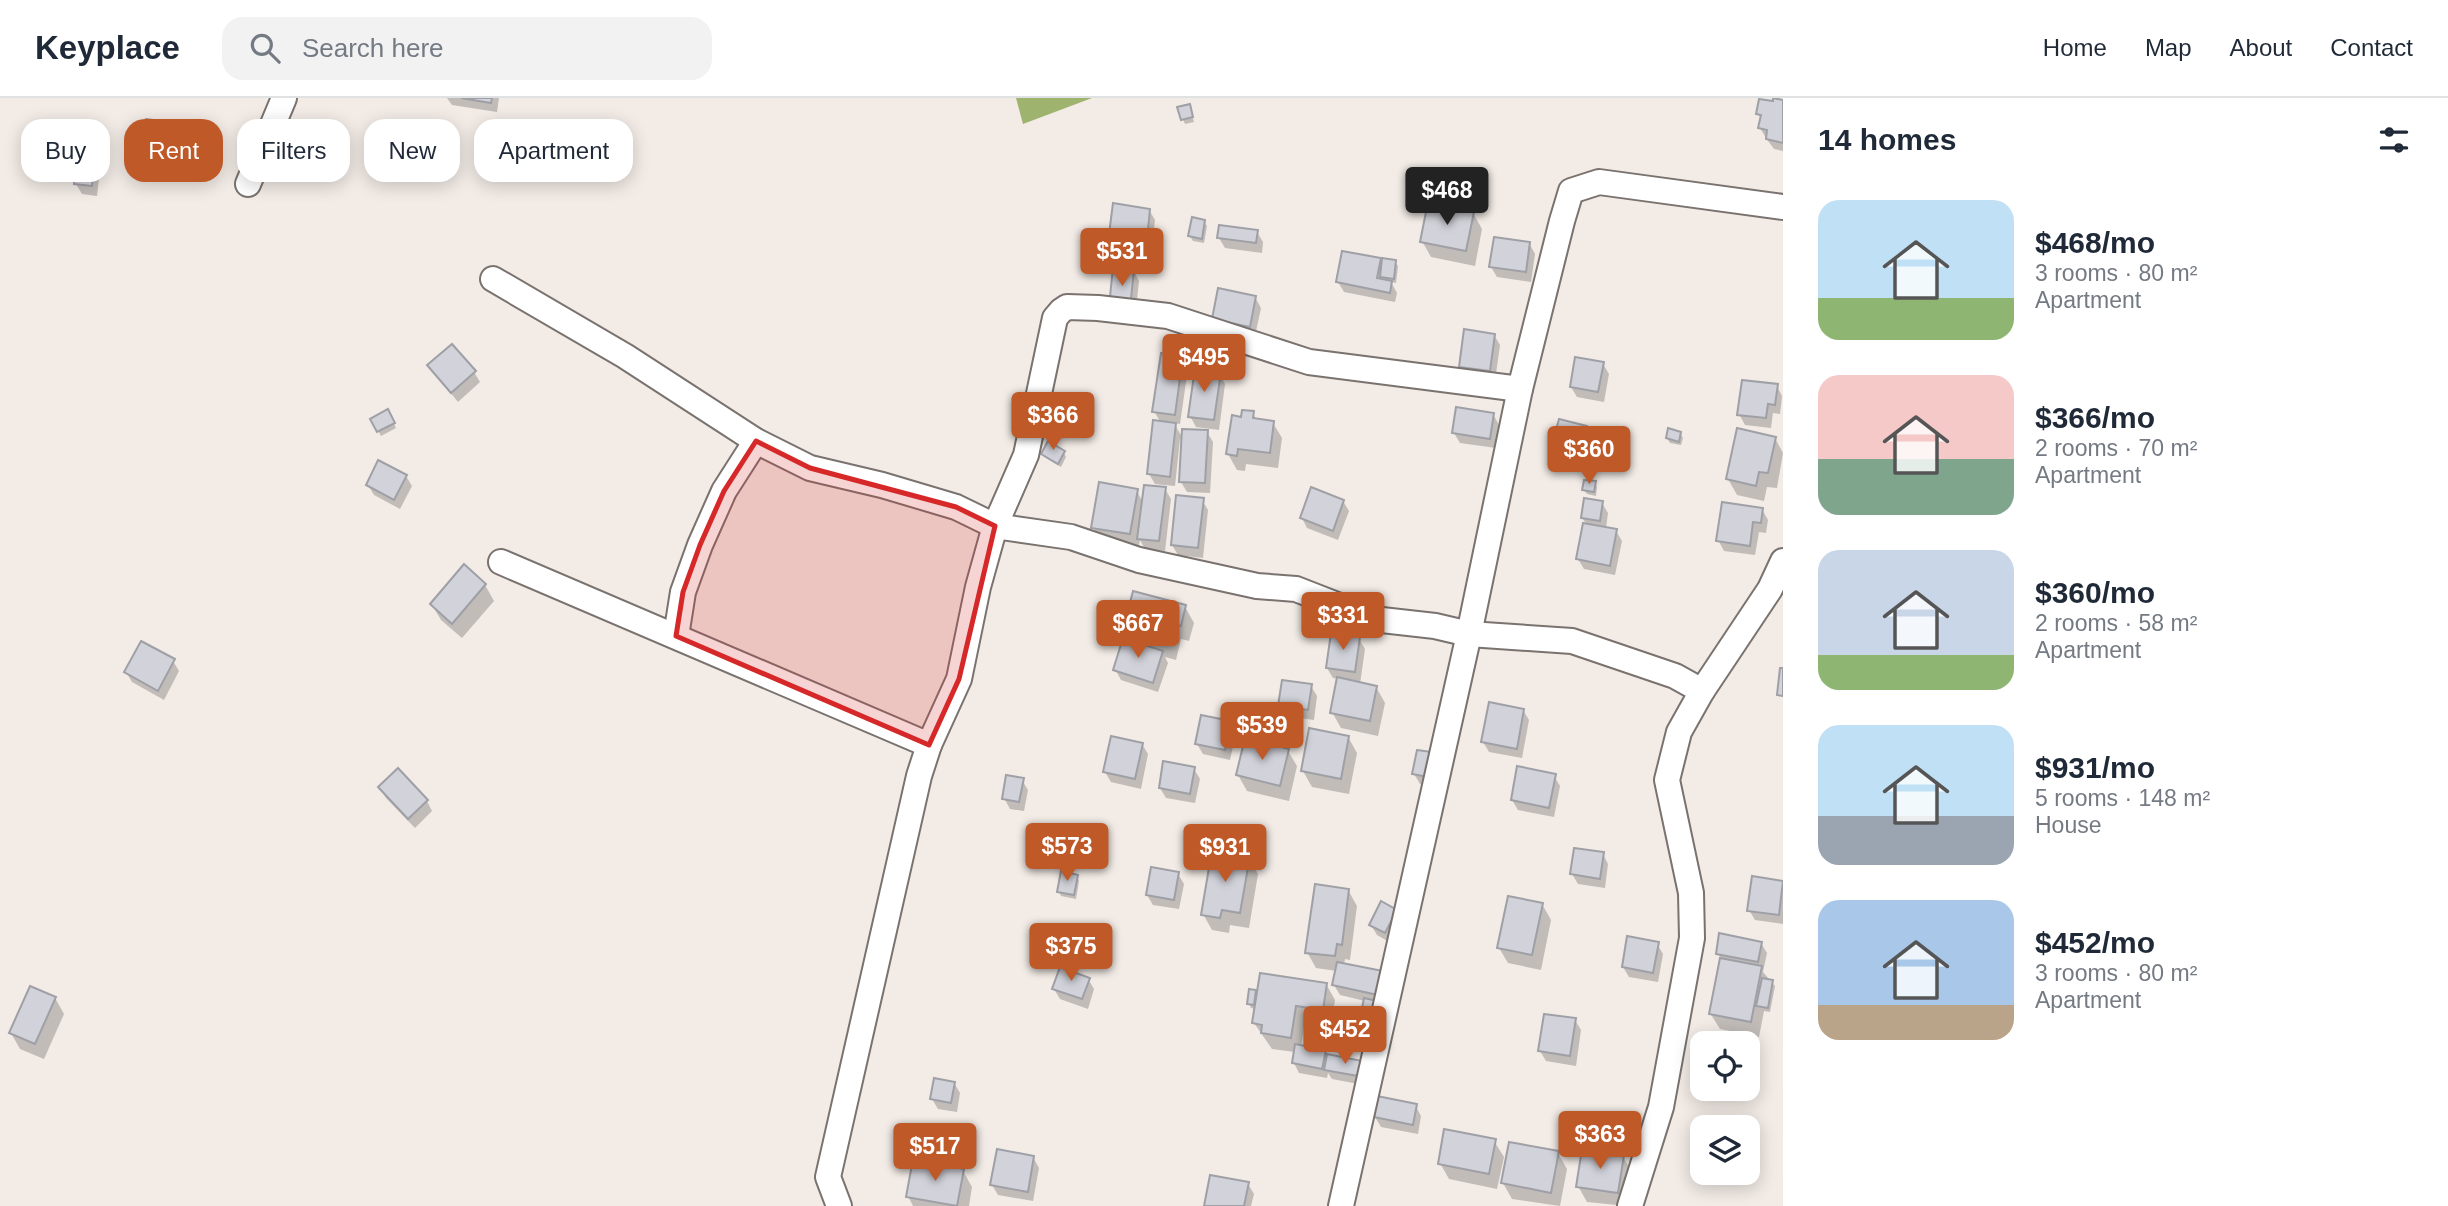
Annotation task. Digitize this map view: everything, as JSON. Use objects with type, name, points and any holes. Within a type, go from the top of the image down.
[{"type":"street","points":[[248,184],[284,98]]},
{"type":"street","points":[[1341,1206],[1469,634],[1520,389],[1571,191],[1599,182],[1783,207]]},
{"type":"street","points":[[493,279],[625,356],[756,442],[810,468],[956,506],[995,526],[1071,537],[1139,559],[1257,586],[1296,589],[1373,619],[1435,626],[1469,634],[1572,640],[1675,676],[1702,691]]},
{"type":"street","points":[[839,1206],[828,1177],[919,776],[929,745],[959,679],[978,587],[995,526],[1026,455],[1055,318],[1060,311],[1068,307],[1098,308],[1168,316],[1309,362],[1520,389]]},
{"type":"street","points":[[676,636],[682,592],[700,545],[724,491],[756,442]]},
{"type":"street","points":[[1630,1206],[1661,1107],[1692,938],[1691,894],[1667,780],[1679,732],[1702,691],[1770,589],[1783,561]]},
{"type":"street","points":[[501,562],[929,745]]},
{"type":"highlighted area","points":[[756,441],[810,468],[956,507],[995,526],[959,679],[929,745],[676,636],[683,592],[700,545],[724,491]]},
{"type":"green space","points":[[1016,98],[1092,98],[1023,124]]},
{"type":"building","points":[[461,98],[492,98],[491,103]]},
{"type":"building","points":[[1773,98],[1783,100],[1783,143],[1766,139],[1767,130],[1758,128],[1761,115],[1756,114],[1759,99],[1773,101]]},
{"type":"building","points":[[1190,104],[1193,117],[1181,120],[1177,107]]},
{"type":"building","points":[[74,182],[92,182],[92,186]]},
{"type":"building","points":[[1428,202],[1474,212],[1466,251],[1420,242]]},
{"type":"building","points":[[1113,203],[1150,209],[1147,239],[1141,238],[1138,254],[1125,252],[1128,236],[1109,234]]},
{"type":"building","points":[[1192,217],[1205,220],[1202,239],[1188,236]]},
{"type":"building","points":[[1219,225],[1258,230],[1256,243],[1217,238]]},
{"type":"building","points":[[1494,237],[1530,242],[1526,272],[1489,267]]},
{"type":"building","points":[[1342,251],[1381,258],[1377,278],[1392,281],[1390,293],[1336,282]]},
{"type":"building","points":[[1382,258],[1396,260],[1394,279],[1380,277]]},
{"type":"building","points":[[1113,267],[1134,269],[1130,309],[1109,307]]},
{"type":"building","points":[[1218,288],[1256,296],[1250,327],[1212,319]]},
{"type":"building","points":[[1464,329],[1495,334],[1490,371],[1459,367]]},
{"type":"building","points":[[452,344],[476,371],[451,393],[427,365]]},
{"type":"building","points":[[1161,353],[1183,356],[1175,415],[1152,412]]},
{"type":"building","points":[[1575,357],[1604,362],[1598,392],[1570,387]]},
{"type":"building","points":[[1195,368],[1221,372],[1214,420],[1188,417]]},
{"type":"building","points":[[1742,380],[1778,384],[1775,405],[1768,404],[1766,418],[1737,415]]},
{"type":"building","points":[[1456,407],[1494,413],[1490,439],[1452,433]]},
{"type":"building","points":[[388,409],[395,423],[377,432],[370,419]]},
{"type":"building","points":[[1242,410],[1254,411],[1253,418],[1274,421],[1270,453],[1238,449],[1237,456],[1226,454],[1232,415],[1241,417]]},
{"type":"building","points":[[1559,419],[1587,426],[1578,460],[1550,452]]},
{"type":"building","points":[[1153,420],[1176,423],[1170,477],[1147,474]]},
{"type":"building","points":[[1668,428],[1681,432],[1679,442],[1666,438]]},
{"type":"building","points":[[1737,428],[1776,437],[1768,473],[1759,472],[1756,486],[1726,479]]},
{"type":"building","points":[[1182,429],[1208,430],[1205,483],[1179,482]]},
{"type":"building","points":[[1048,441],[1065,451],[1058,464],[1041,454]]},
{"type":"building","points":[[378,460],[407,475],[394,500],[366,485]]},
{"type":"building","points":[[1584,480],[1596,481],[1594,492],[1582,490]]},
{"type":"building","points":[[1099,482],[1138,489],[1130,534],[1091,528]]},
{"type":"building","points":[[1144,485],[1166,487],[1159,541],[1137,539]]},
{"type":"building","points":[[1311,487],[1344,500],[1333,531],[1300,518]]},
{"type":"building","points":[[1176,495],[1204,498],[1198,548],[1171,545]]},
{"type":"building","points":[[1584,498],[1603,501],[1600,521],[1581,518]]},
{"type":"building","points":[[1722,502],[1763,508],[1761,523],[1753,522],[1750,546],[1716,541]]},
{"type":"building","points":[[1583,523],[1617,529],[1610,566],[1576,559]]},
{"type":"building","points":[[464,564],[486,584],[452,624],[430,604]]},
{"type":"building","points":[[1133,591],[1186,605],[1181,626],[1173,624],[1167,645],[1122,634]]},
{"type":"building","points":[[1331,633],[1360,637],[1355,672],[1326,668]]},
{"type":"building","points":[[1123,638],[1163,651],[1153,683],[1113,670]]},
{"type":"building","points":[[141,641],[175,659],[158,691],[124,672]]},
{"type":"building","points":[[1780,668],[1783,668],[1783,696],[1777,695]]},
{"type":"building","points":[[1337,677],[1377,686],[1370,721],[1330,713]]},
{"type":"building","points":[[1282,680],[1312,684],[1308,710],[1278,706]]},
{"type":"building","points":[[1489,702],[1524,709],[1517,749],[1481,742]]},
{"type":"building","points":[[1201,715],[1231,721],[1225,750],[1195,744]]},
{"type":"building","points":[[1309,728],[1349,736],[1341,779],[1301,771]]},
{"type":"building","points":[[1111,736],[1143,743],[1135,779],[1103,772]]},
{"type":"building","points":[[1245,738],[1289,749],[1280,786],[1236,775]]},
{"type":"building","points":[[1417,750],[1432,752],[1428,777],[1412,774]]},
{"type":"building","points":[[1163,761],[1195,767],[1190,794],[1159,788]]},
{"type":"building","points":[[1517,766],[1556,774],[1549,808],[1511,800]]},
{"type":"building","points":[[398,768],[428,800],[408,819],[378,787]]},
{"type":"building","points":[[1006,775],[1024,778],[1019,802],[1002,799]]},
{"type":"building","points":[[1574,848],[1604,852],[1600,879],[1570,874]]},
{"type":"building","points":[[1212,850],[1250,856],[1240,913],[1222,910],[1220,918],[1201,915]]},
{"type":"building","points":[[1151,867],[1179,872],[1174,900],[1146,895]]},
{"type":"building","points":[[1061,871],[1078,875],[1074,895],[1057,892]]},
{"type":"building","points":[[1752,876],[1783,881],[1779,915],[1747,911]]},
{"type":"building","points":[[1315,884],[1349,889],[1342,945],[1337,944],[1335,956],[1305,953]]},
{"type":"building","points":[[1508,896],[1543,903],[1532,955],[1497,948]]},
{"type":"building","points":[[1381,901],[1397,910],[1385,933],[1369,925]]},
{"type":"building","points":[[1719,933],[1762,942],[1758,962],[1716,954]]},
{"type":"building","points":[[1627,936],[1659,942],[1653,973],[1622,967]]},
{"type":"building","points":[[1720,958],[1762,966],[1751,1022],[1709,1014]]},
{"type":"building","points":[[1337,962],[1383,971],[1378,995],[1332,985]]},
{"type":"building","points":[[1060,967],[1090,978],[1082,999],[1052,989]]},
{"type":"building","points":[[1260,973],[1327,983],[1323,1010],[1296,1006],[1291,1038],[1261,1033],[1262,1025],[1252,1023]]},
{"type":"building","points":[[1762,978],[1773,980],[1768,1008],[1756,1006]]},
{"type":"building","points":[[30,986],[56,997],[35,1044],[9,1033]]},
{"type":"building","points":[[1249,989],[1256,990],[1254,1005],[1247,1004]]},
{"type":"building","points":[[1364,998],[1377,1001],[1371,1031],[1358,1028]]},
{"type":"building","points":[[1544,1014],[1576,1018],[1570,1056],[1538,1051]]},
{"type":"building","points":[[1295,1044],[1326,1050],[1322,1069],[1292,1063]]},
{"type":"building","points":[[1327,1054],[1367,1062],[1364,1077],[1324,1070]]},
{"type":"building","points":[[934,1078],[955,1082],[951,1103],[930,1099]]},
{"type":"building","points":[[1377,1096],[1417,1104],[1413,1125],[1374,1117]]},
{"type":"building","points":[[1444,1129],[1496,1139],[1489,1174],[1438,1164]]},
{"type":"building","points":[[1509,1142],[1559,1151],[1551,1193],[1501,1183]]},
{"type":"building","points":[[997,1149],[1034,1156],[1028,1192],[990,1185]]},
{"type":"building","points":[[1582,1149],[1624,1155],[1618,1193],[1576,1187]]},
{"type":"building","points":[[913,1159],[964,1169],[957,1206],[906,1197]]},
{"type":"building","points":[[1210,1175],[1249,1182],[1244,1206],[1204,1206]]}]
